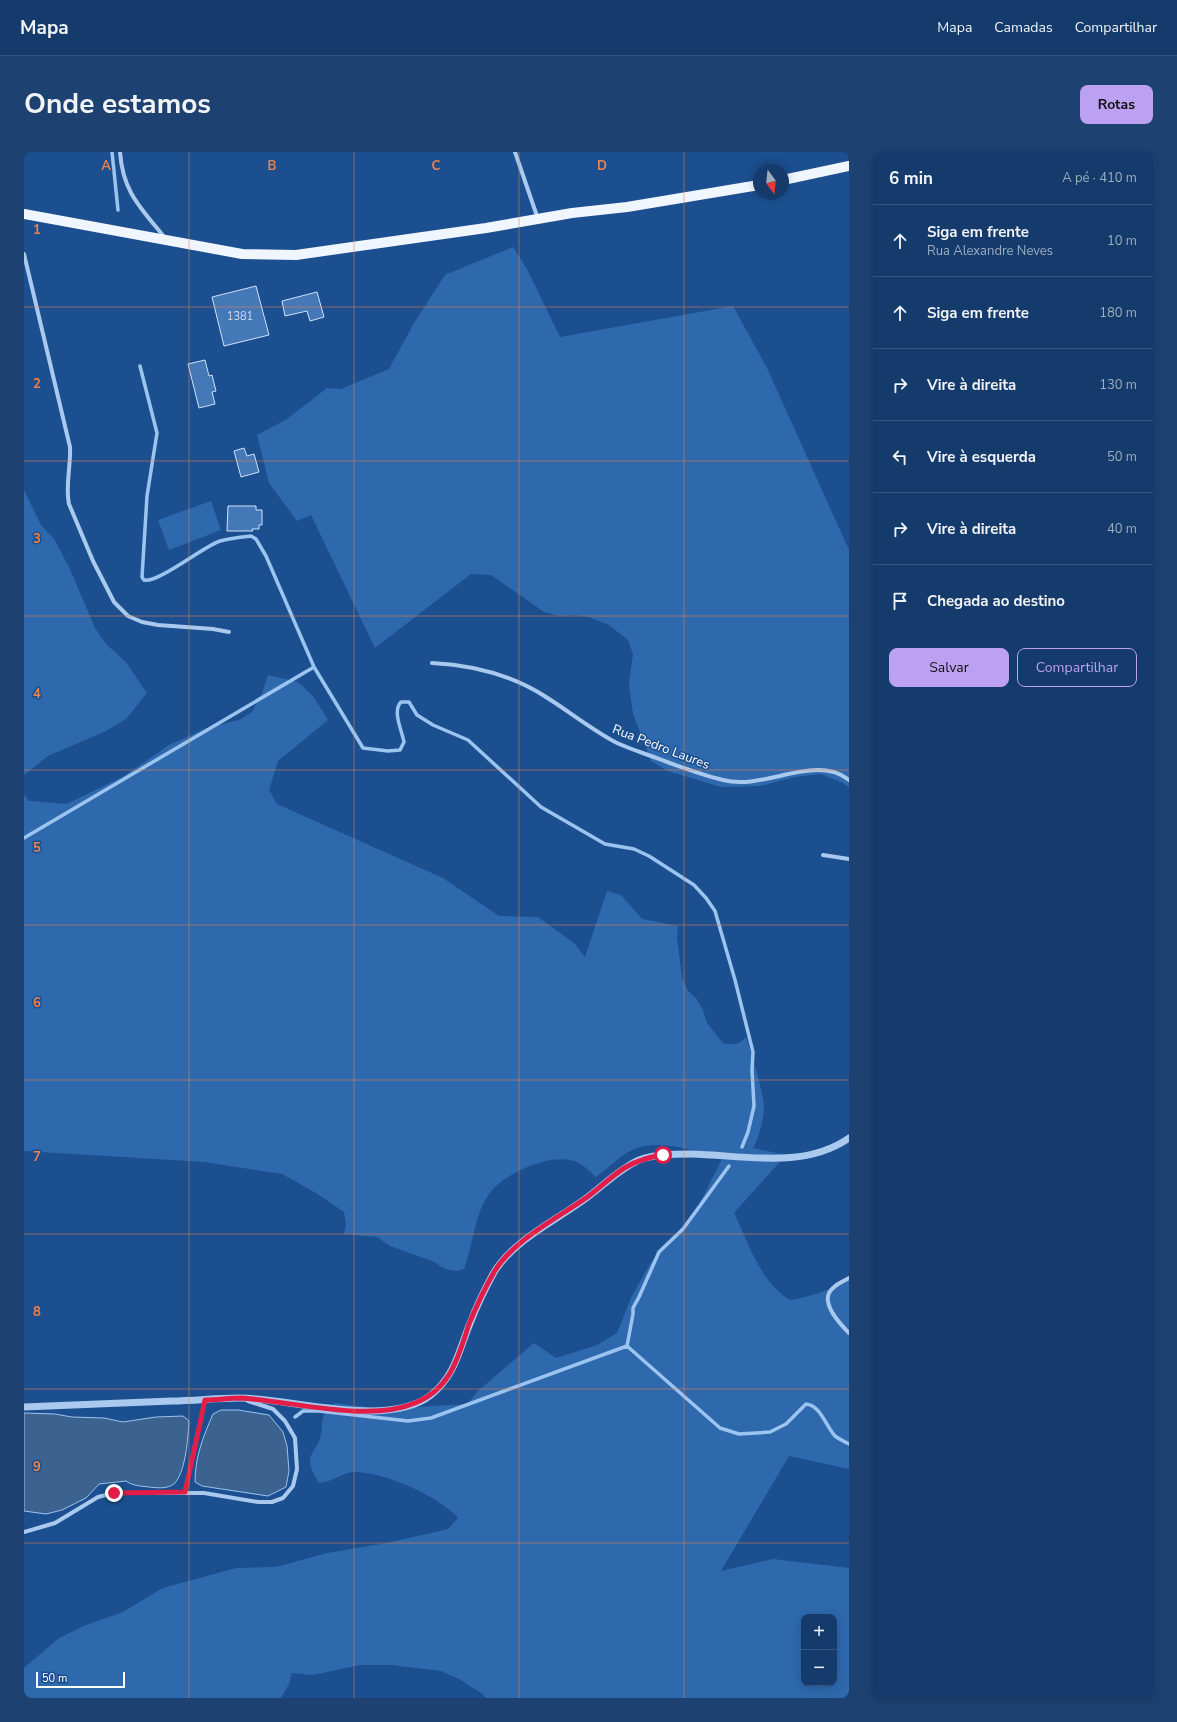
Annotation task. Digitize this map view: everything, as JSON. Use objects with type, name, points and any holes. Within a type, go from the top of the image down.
[{"type":"main road","points":[[789,179],[849,166]]},
{"type":"main road","points":[[24,214],[242,254],[296,255],[753,186]]},
{"type":"street","points":[[120,152],[128,190],[134,201],[167,241]]},
{"type":"street","points":[[515,152],[538,219]]},
{"type":"street","points":[[24,254],[70,448],[71,460],[67,497],[93,561],[114,602],[128,616],[142,622],[229,632]]},
{"type":"street","name":"Rua Pedro Laures","points":[[432,663],[466,666],[516,681],[545,696],[600,734],[618,744],[693,772],[725,781],[741,782],[774,778],[822,769],[835,772],[849,780]]},
{"type":"street","points":[[823,855],[849,859]]},
{"type":"street","points":[[24,1407],[240,1398],[361,1411],[390,1410],[414,1404],[430,1396],[450,1374],[458,1358],[470,1322],[485,1290],[494,1272],[504,1260],[547,1223],[584,1200],[625,1167],[641,1159],[663,1155],[682,1154],[786,1158],[815,1153],[834,1147],[849,1138]]},
{"type":"street","points":[[849,1278],[832,1289],[828,1296],[830,1309],[835,1318],[849,1333]]},
{"type":"street","points":[[24,1532],[55,1523],[90,1501],[104,1495],[122,1492],[204,1493],[258,1502],[272,1502],[283,1498],[293,1486],[297,1469],[295,1438],[291,1428],[273,1409],[240,1398]]},
{"type":"street","points":[[185,1492],[205,1400]]},
{"type":"shaded area","points":[[513,247],[527,269],[560,337],[733,306],[767,368],[849,550],[849,787],[821,774],[795,777],[760,786],[721,787],[668,771],[651,761],[633,714],[629,684],[633,654],[628,640],[609,625],[589,617],[574,615],[560,616],[544,612],[491,575],[471,574],[375,648],[311,515],[297,521],[269,483],[257,435],[287,419],[327,388],[341,389],[389,369],[414,323],[445,275]]},
{"type":"shaded area","points":[[24,490],[41,525],[54,539],[69,567],[95,628],[106,644],[126,662],[147,693],[126,719],[106,731],[48,756],[24,775]]},
{"type":"shaded area","points":[[211,501],[221,530],[169,550],[158,520]]},
{"type":"shaded area","points":[[268,675],[298,682],[313,696],[328,720],[278,761],[269,790],[277,804],[443,878],[499,916],[538,917],[574,943],[585,957],[607,891],[621,895],[642,919],[678,926],[677,937],[682,978],[688,991],[696,998],[703,1010],[707,1023],[723,1043],[736,1044],[741,1042],[746,1037],[759,1080],[764,1106],[761,1128],[753,1148],[786,1155],[734,1213],[750,1249],[763,1272],[779,1292],[790,1300],[821,1292],[836,1286],[849,1278],[849,1469],[789,1456],[721,1571],[773,1559],[849,1568],[849,1698],[486,1698],[481,1693],[459,1679],[441,1671],[391,1665],[360,1665],[313,1675],[292,1673],[289,1684],[281,1698],[24,1698],[24,1668],[59,1638],[86,1625],[121,1613],[163,1588],[236,1568],[276,1567],[327,1553],[387,1543],[448,1529],[458,1518],[450,1510],[425,1494],[395,1481],[366,1473],[351,1472],[319,1483],[311,1469],[310,1459],[320,1439],[326,1412],[335,1403],[383,1409],[467,1404],[478,1391],[534,1343],[556,1358],[597,1345],[617,1333],[631,1298],[650,1264],[669,1240],[691,1220],[722,1159],[688,1149],[662,1145],[638,1148],[628,1152],[596,1177],[581,1164],[569,1160],[556,1159],[530,1166],[506,1178],[489,1194],[477,1221],[464,1269],[458,1271],[445,1269],[432,1261],[390,1246],[377,1237],[344,1234],[346,1225],[344,1212],[316,1193],[282,1174],[204,1162],[24,1151],[24,795],[29,801],[67,804],[124,776],[169,745],[207,728],[239,720],[252,712],[262,693]]},
{"type":"shaded area","points":[[221,1410],[238,1410],[269,1415],[283,1432],[287,1446],[289,1471],[286,1487],[268,1496],[202,1486],[195,1482],[196,1464],[203,1439],[213,1414]]},
{"type":"shaded area","points":[[24,1413],[104,1418],[123,1422],[156,1417],[183,1416],[189,1421],[184,1463],[178,1479],[169,1487],[158,1488],[140,1486],[126,1481],[99,1484],[86,1498],[62,1510],[46,1514],[24,1511]]},
{"type":"building","points":[[256,286],[269,335],[224,346],[212,297]]},
{"type":"building","points":[[317,292],[324,317],[310,321],[307,311],[285,316],[282,301]]},
{"type":"building","points":[[205,360],[209,376],[212,375],[216,391],[212,392],[215,404],[199,408],[188,364]]},
{"type":"building","points":[[244,448],[247,456],[254,454],[259,472],[241,477],[234,451]]},
{"type":"building","points":[[228,506],[256,506],[256,510],[262,510],[262,525],[259,525],[259,529],[252,529],[253,531],[227,531]]},
{"type":"waterway","points":[[112,152],[118,210]]},
{"type":"waterway","points":[[140,366],[157,433],[147,496],[142,577],[144,580],[150,580],[170,571],[220,541],[251,536],[256,539],[266,556],[314,667],[363,748],[388,751],[400,750],[404,742],[398,721],[397,710],[401,702],[409,702],[417,715],[433,725],[468,740],[541,807],[605,844],[634,849],[649,856],[694,885],[715,911],[735,980],[753,1052],[752,1070],[754,1106],[748,1132],[742,1147]]},
{"type":"waterway","points":[[24,838],[314,667]]},
{"type":"waterway","points":[[627,1346],[633,1308],[659,1252],[683,1229],[729,1166]]},
{"type":"waterway","points":[[627,1346],[720,1428],[739,1434],[770,1432],[786,1424],[806,1404],[811,1405],[819,1412],[835,1436],[849,1444]]},
{"type":"waterway","points":[[295,1417],[303,1411],[319,1411],[408,1421],[431,1418],[627,1346]]},
{"type":"route","points":[[114,1493],[185,1492],[205,1400],[240,1398],[361,1411],[390,1410],[414,1404],[430,1396],[450,1374],[458,1358],[470,1322],[485,1290],[494,1272],[504,1260],[547,1223],[584,1200],[625,1167],[641,1159],[663,1155]]}]
